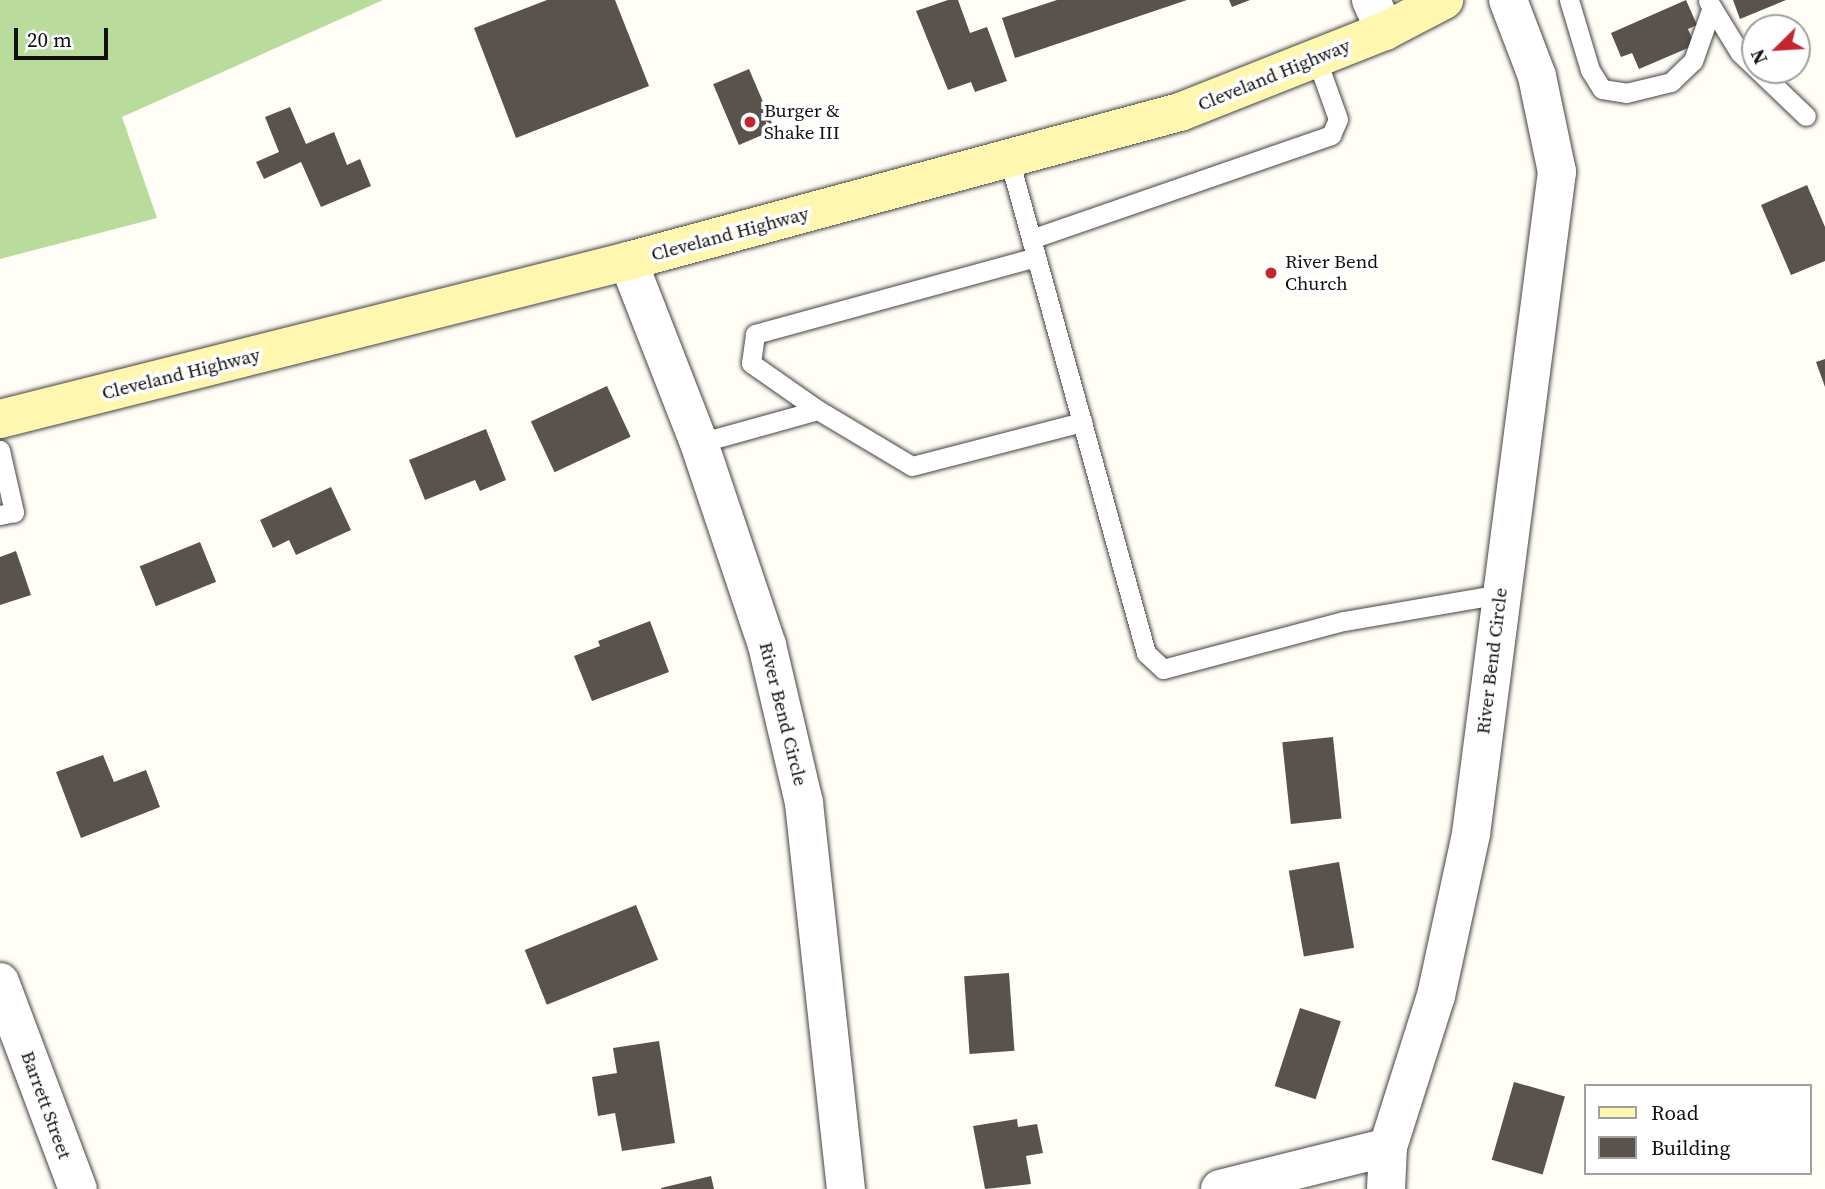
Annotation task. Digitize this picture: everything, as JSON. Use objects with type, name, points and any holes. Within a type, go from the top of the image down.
[{"type":"main road","name":"Cleveland Highway","points":[[0,419],[628,261],[1180,112],[1316,58],[1378,15],[1444,0]]},
{"type":"street","name":"River Bend Circle","points":[[1386,1189],[1388,1147],[1436,996],[1471,834],[1557,172],[1537,76],[1508,0]]},
{"type":"street","name":"River Bend Circle","points":[[628,261],[699,443],[767,645],[804,803],[846,1189]]},
{"type":"street","name":"Barrett Street","points":[[0,982],[78,1189]]},
{"type":"street","points":[[1220,1189],[1388,1147]]},
{"type":"lane","points":[[1569,0],[1590,71],[1602,89],[1626,93],[1671,82],[1693,61],[1710,4]]},
{"type":"lane","points":[[1710,4],[1740,53],[1767,83],[1806,116]]},
{"type":"lane","points":[[1082,422],[912,466],[818,410],[751,363],[755,334],[1033,248],[1331,135],[1338,119],[1316,58]]},
{"type":"lane","points":[[1009,159],[1146,653],[1163,669],[1344,621],[1501,594]]},
{"type":"lane","points":[[699,443],[818,410]]},
{"type":"lane","points":[[0,450],[14,512],[0,515]]},
{"type":"green space","points":[[0,0],[383,0],[122,117],[157,218],[0,259]]},
{"type":"building","points":[[547,0],[615,0],[649,86],[516,138],[474,28]]},
{"type":"building","points":[[948,0],[958,0],[970,33],[987,27],[1007,81],[975,92],[971,82],[948,90],[916,11]]},
{"type":"building","points":[[1057,0],[1187,0],[1015,58],[1002,18]]},
{"type":"building","points":[[1229,0],[1250,0],[1232,7]]},
{"type":"building","points":[[1686,0],[1697,25],[1688,29],[1695,45],[1639,69],[1632,53],[1621,57],[1611,33]]},
{"type":"building","points":[[1733,0],[1786,0],[1752,14],[1741,14],[1740,19]]},
{"type":"building","points":[[749,69],[775,130],[739,145],[713,84]]},
{"type":"building","points":[[290,107],[306,144],[334,132],[347,165],[360,159],[371,186],[321,207],[301,162],[264,179],[256,162],[279,152],[265,117]]},
{"type":"building","points":[[1807,185],[1825,227],[1825,261],[1791,275],[1761,205]]},
{"type":"building","points":[[1825,359],[1825,387],[1816,362]]},
{"type":"building","points":[[607,386],[631,437],[555,472],[531,421]]},
{"type":"building","points":[[486,429],[506,480],[480,491],[475,480],[425,500],[409,460]]},
{"type":"building","points":[[331,487],[351,530],[296,555],[289,540],[273,548],[260,520]]},
{"type":"building","points":[[200,542],[216,582],[156,606],[140,566]]},
{"type":"building","points":[[16,551],[31,595],[0,605],[0,557]]},
{"type":"building","points":[[650,621],[669,672],[592,701],[574,656],[600,646],[598,641]]},
{"type":"building","points":[[1333,737],[1342,819],[1291,824],[1282,742]]},
{"type":"building","points":[[103,755],[114,782],[146,770],[160,807],[81,838],[56,772]]},
{"type":"building","points":[[1339,862],[1354,948],[1304,957],[1289,871]]},
{"type":"building","points":[[636,905],[658,960],[547,1005],[525,950]]},
{"type":"building","points":[[1009,973],[1014,1051],[970,1054],[964,976]]},
{"type":"building","points":[[1300,1008],[1341,1021],[1316,1099],[1275,1086]]},
{"type":"building","points":[[659,1041],[675,1143],[622,1151],[615,1113],[598,1116],[592,1077],[617,1073],[613,1048]]},
{"type":"building","points":[[1514,1082],[1565,1097],[1543,1174],[1492,1160]]},
{"type":"building","points":[[1017,1119],[1018,1127],[1037,1124],[1043,1153],[1026,1156],[1031,1184],[985,1189],[973,1126]]},
{"type":"building","points":[[711,1176],[714,1189],[661,1189],[661,1188]]},
{"type":"place","name":"Burger & Shake III","points":[[750,122]]},
{"type":"place","name":"River Bend Church","points":[[1271,273]]}]
